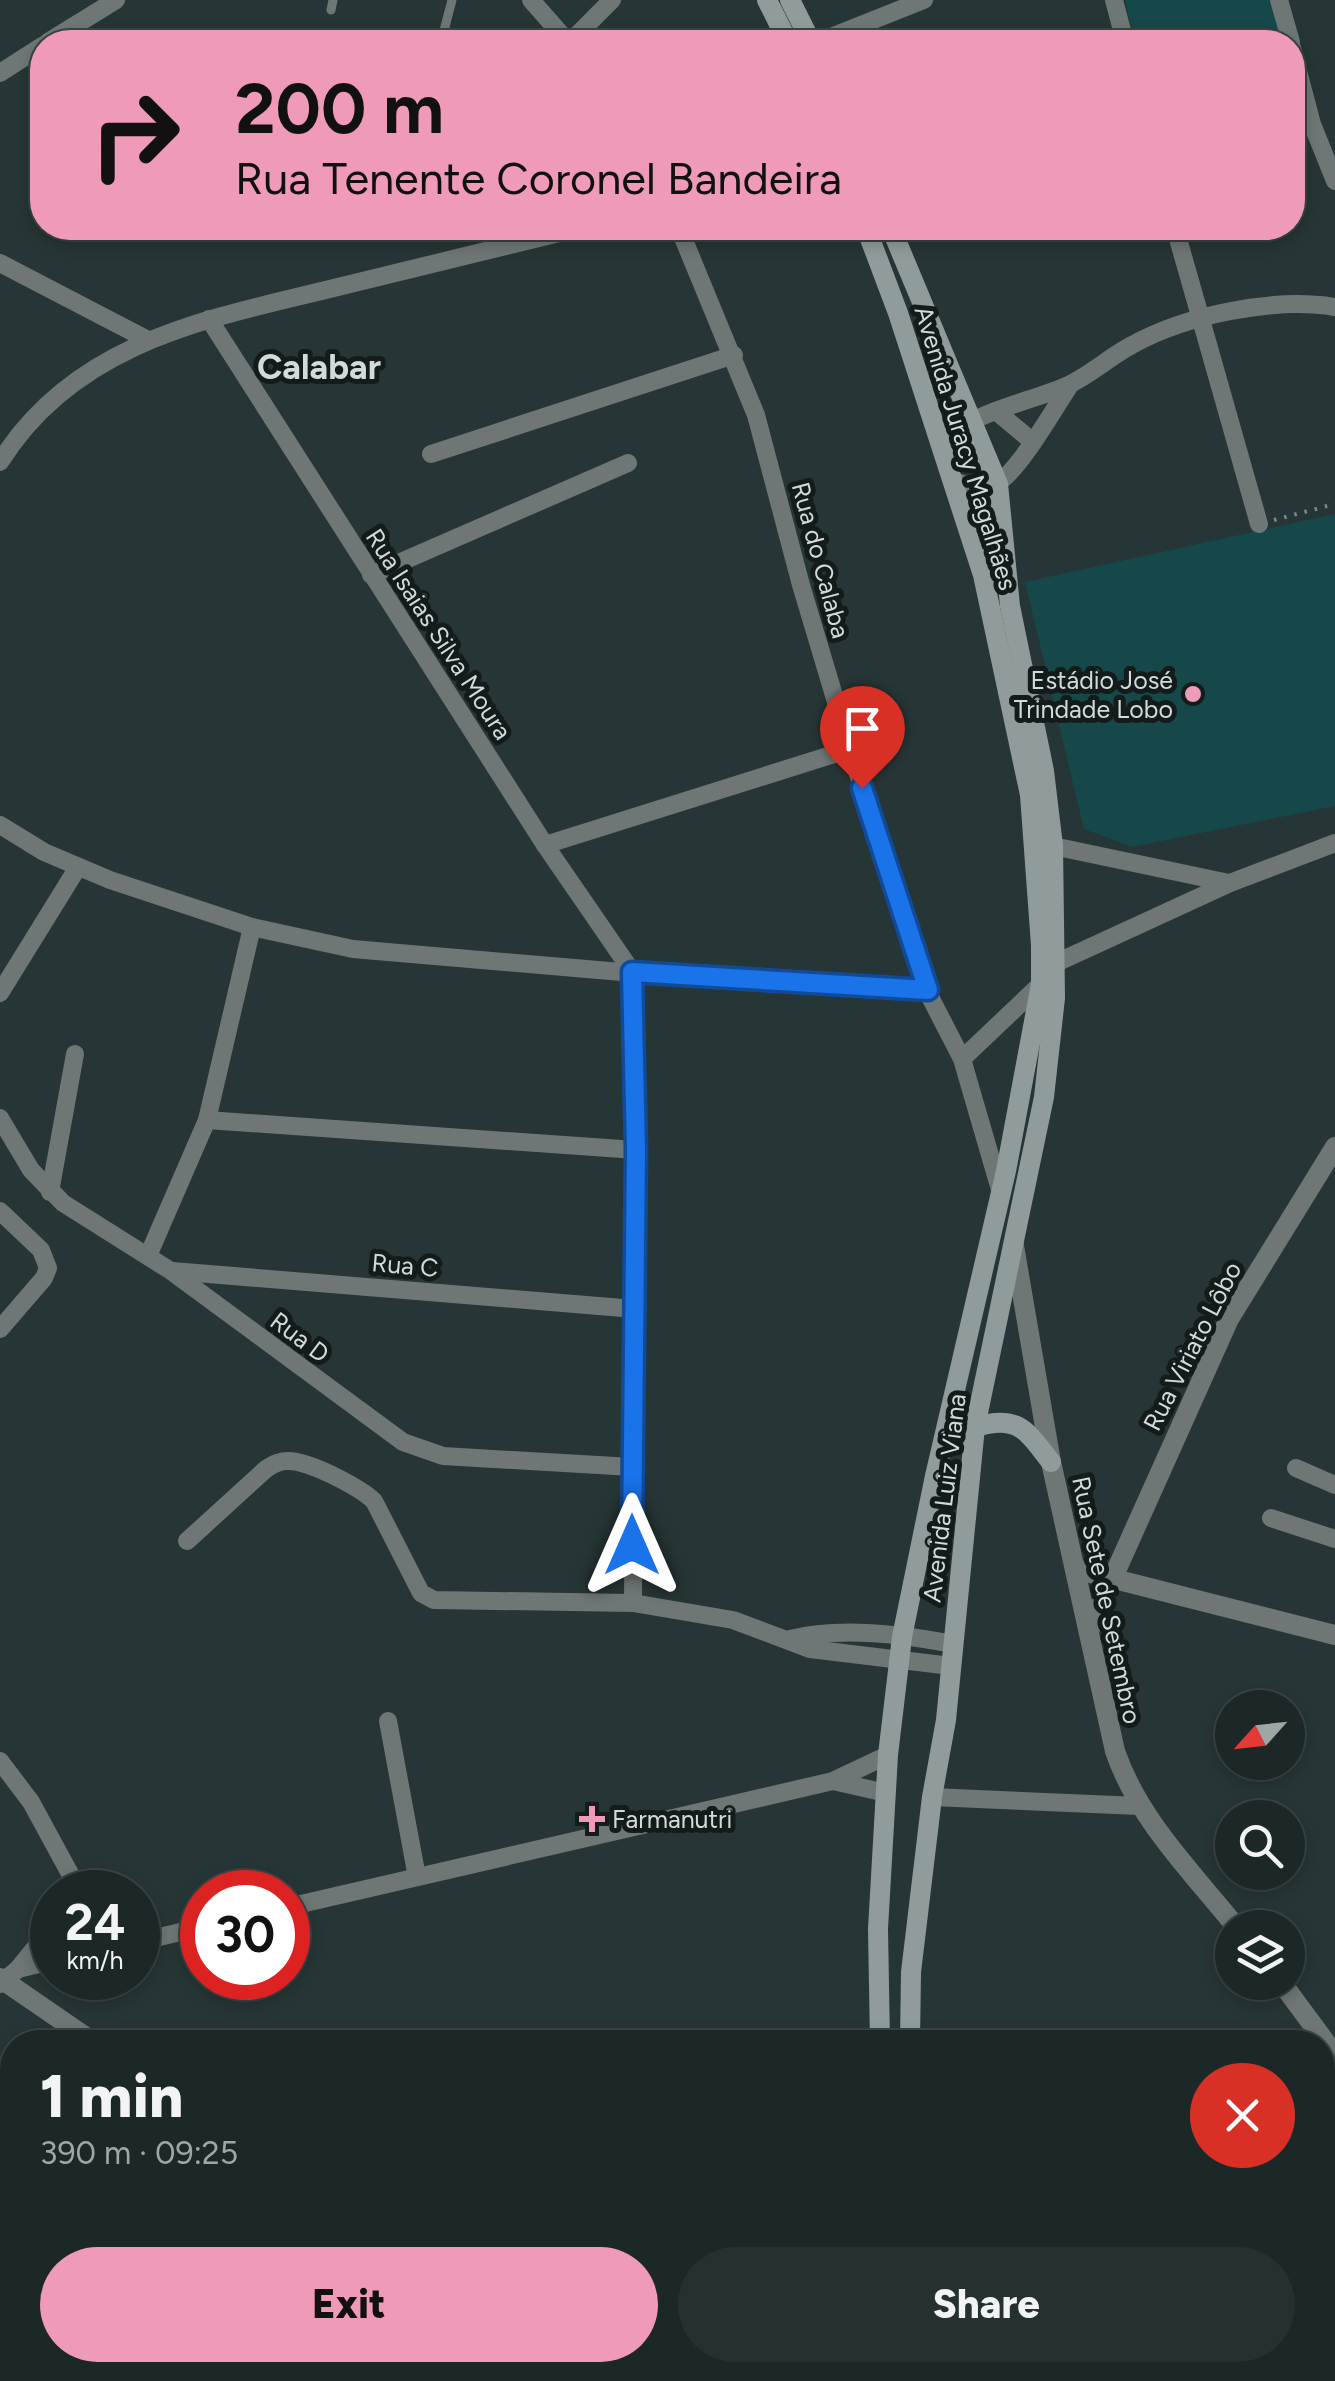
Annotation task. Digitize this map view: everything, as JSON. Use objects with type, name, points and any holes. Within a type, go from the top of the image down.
[{"type":"main road","points":[[766,0],[782,30]]},
{"type":"main road","points":[[790,0],[808,30]]},
{"type":"main road","name":"Avenida Juracy Magalhães","points":[[871,240],[983,575],[1030,796],[1039,892],[1041,984]]},
{"type":"main road","name":"Avenida Juracy Magalhães","points":[[896,240],[998,484],[1010,606],[1044,771],[1053,846],[1056,963]]},
{"type":"main road","points":[[881,266],[904,258]]},
{"type":"main road","name":"Avenida Luiz Viana","points":[[910,2030],[911,1972],[932,1797],[944,1737],[976,1427],[1044,1096],[1052,1045],[1056,963]]},
{"type":"main road","name":"Avenida Luiz Viana","points":[[880,2030],[878,1929],[888,1756],[900,1647],[1001,1193],[1041,984]]},
{"type":"main road","points":[[976,1427],[994,1421],[1013,1422],[1051,1462]]},
{"type":"street","points":[[68,30],[116,0]]},
{"type":"street","points":[[532,0],[558,30]]},
{"type":"street","points":[[581,30],[612,0]]},
{"type":"street","points":[[846,30],[924,0]]},
{"type":"street","points":[[1114,0],[1122,30]]},
{"type":"street","points":[[1279,0],[1287,30]]},
{"type":"street","points":[[0,73],[30,54]]},
{"type":"street","points":[[1305,99],[1335,181]]},
{"type":"street","points":[[0,462],[29,424],[56,398],[98,364],[146,339],[209,319],[531,240]]},
{"type":"street","name":"Rua do Calaba","points":[[684,240],[756,416],[850,749],[928,990],[962,1059],[1001,1193]]},
{"type":"street","points":[[1178,240],[1259,524]]},
{"type":"street","points":[[0,263],[146,339]]},
{"type":"street","points":[[940,444],[972,421],[1070,384],[1153,334],[1277,305],[1335,308]]},
{"type":"street","name":"Rua Isaias Silva Moura","points":[[209,319],[370,575],[632,972]]},
{"type":"street","points":[[431,454],[734,355]]},
{"type":"street","points":[[953,481],[976,486],[998,484],[1033,442],[1070,384]]},
{"type":"street","points":[[996,411],[1033,442]]},
{"type":"street","points":[[370,575],[628,463]]},
{"type":"street","points":[[545,845],[850,749]]},
{"type":"street","points":[[0,826],[78,867],[252,928],[335,946],[632,972],[928,990]]},
{"type":"street","points":[[1056,963],[1230,884],[1335,843]]},
{"type":"street","points":[[1053,846],[1230,884]]},
{"type":"street","points":[[0,992],[78,867]]},
{"type":"street","points":[[148,1256],[207,1120],[252,928]]},
{"type":"street","points":[[632,972],[636,1150],[632,1603]]},
{"type":"street","points":[[962,1059],[1041,984]]},
{"type":"street","points":[[50,1192],[75,1054]]},
{"type":"street","name":"Rua D","points":[[0,1118],[31,1170],[50,1192],[84,1218],[171,1271],[384,1431],[422,1451],[443,1456],[632,1467]]},
{"type":"street","points":[[207,1120],[636,1150]]},
{"type":"street","name":"Rua Viriato Lôbo","points":[[1089,1631],[1229,1318],[1335,1147]]},
{"type":"street","points":[[0,1211],[40,1250],[48,1268],[44,1278],[0,1329]]},
{"type":"street","name":"Rua Sete de Setembro","points":[[1014,1246],[1051,1462],[1115,1751],[1139,1806],[1223,1910]]},
{"type":"street","name":"Rua C","points":[[171,1271],[635,1309]]},
{"type":"street","points":[[187,1541],[266,1469],[278,1462],[303,1463],[365,1492],[374,1501],[421,1593],[434,1600],[632,1603],[733,1620],[790,1639],[820,1633],[952,1655]]},
{"type":"street","points":[[1296,1468],[1335,1485]]},
{"type":"street","points":[[1271,1518],[1335,1540]]},
{"type":"street","points":[[1075,1570],[1335,1635]]},
{"type":"street","points":[[388,1722],[417,1877]]},
{"type":"street","points":[[310,1902],[834,1780],[888,1756]]},
{"type":"street","points":[[0,1762],[30,1802],[68,1870]]},
{"type":"street","points":[[834,1780],[886,1794]]},
{"type":"street","points":[[932,1797],[1139,1806]]},
{"type":"street","points":[[5,1978],[30,1951]]},
{"type":"street","points":[[5,1978],[30,1969]]},
{"type":"street","points":[[5,1978],[76,2030]]},
{"type":"street","points":[[1294,2000],[1317,2030]]},
{"type":"lane","points":[[444,30],[452,0]]},
{"type":"path","points":[[1259,524],[1335,504]]},
{"type":"shaded area","points":[[1125,0],[1272,0],[1283,30],[1132,30]]},
{"type":"shaded area","name":"Estádio José Trindade Lobo","points":[[1335,514],[1335,806],[1132,847],[1084,829],[1025,582]]},
{"type":"place","name":"Estádio José Trindade Lobo","points":[[1193,694]]},
{"type":"place","name":"Farmanutri","points":[[592,1819]]},
{"type":"district","name":"Calabar","points":[[319,367]]},
{"type":"route","points":[[632,1545],[636,1150],[632,972],[928,990],[862,788]]}]
